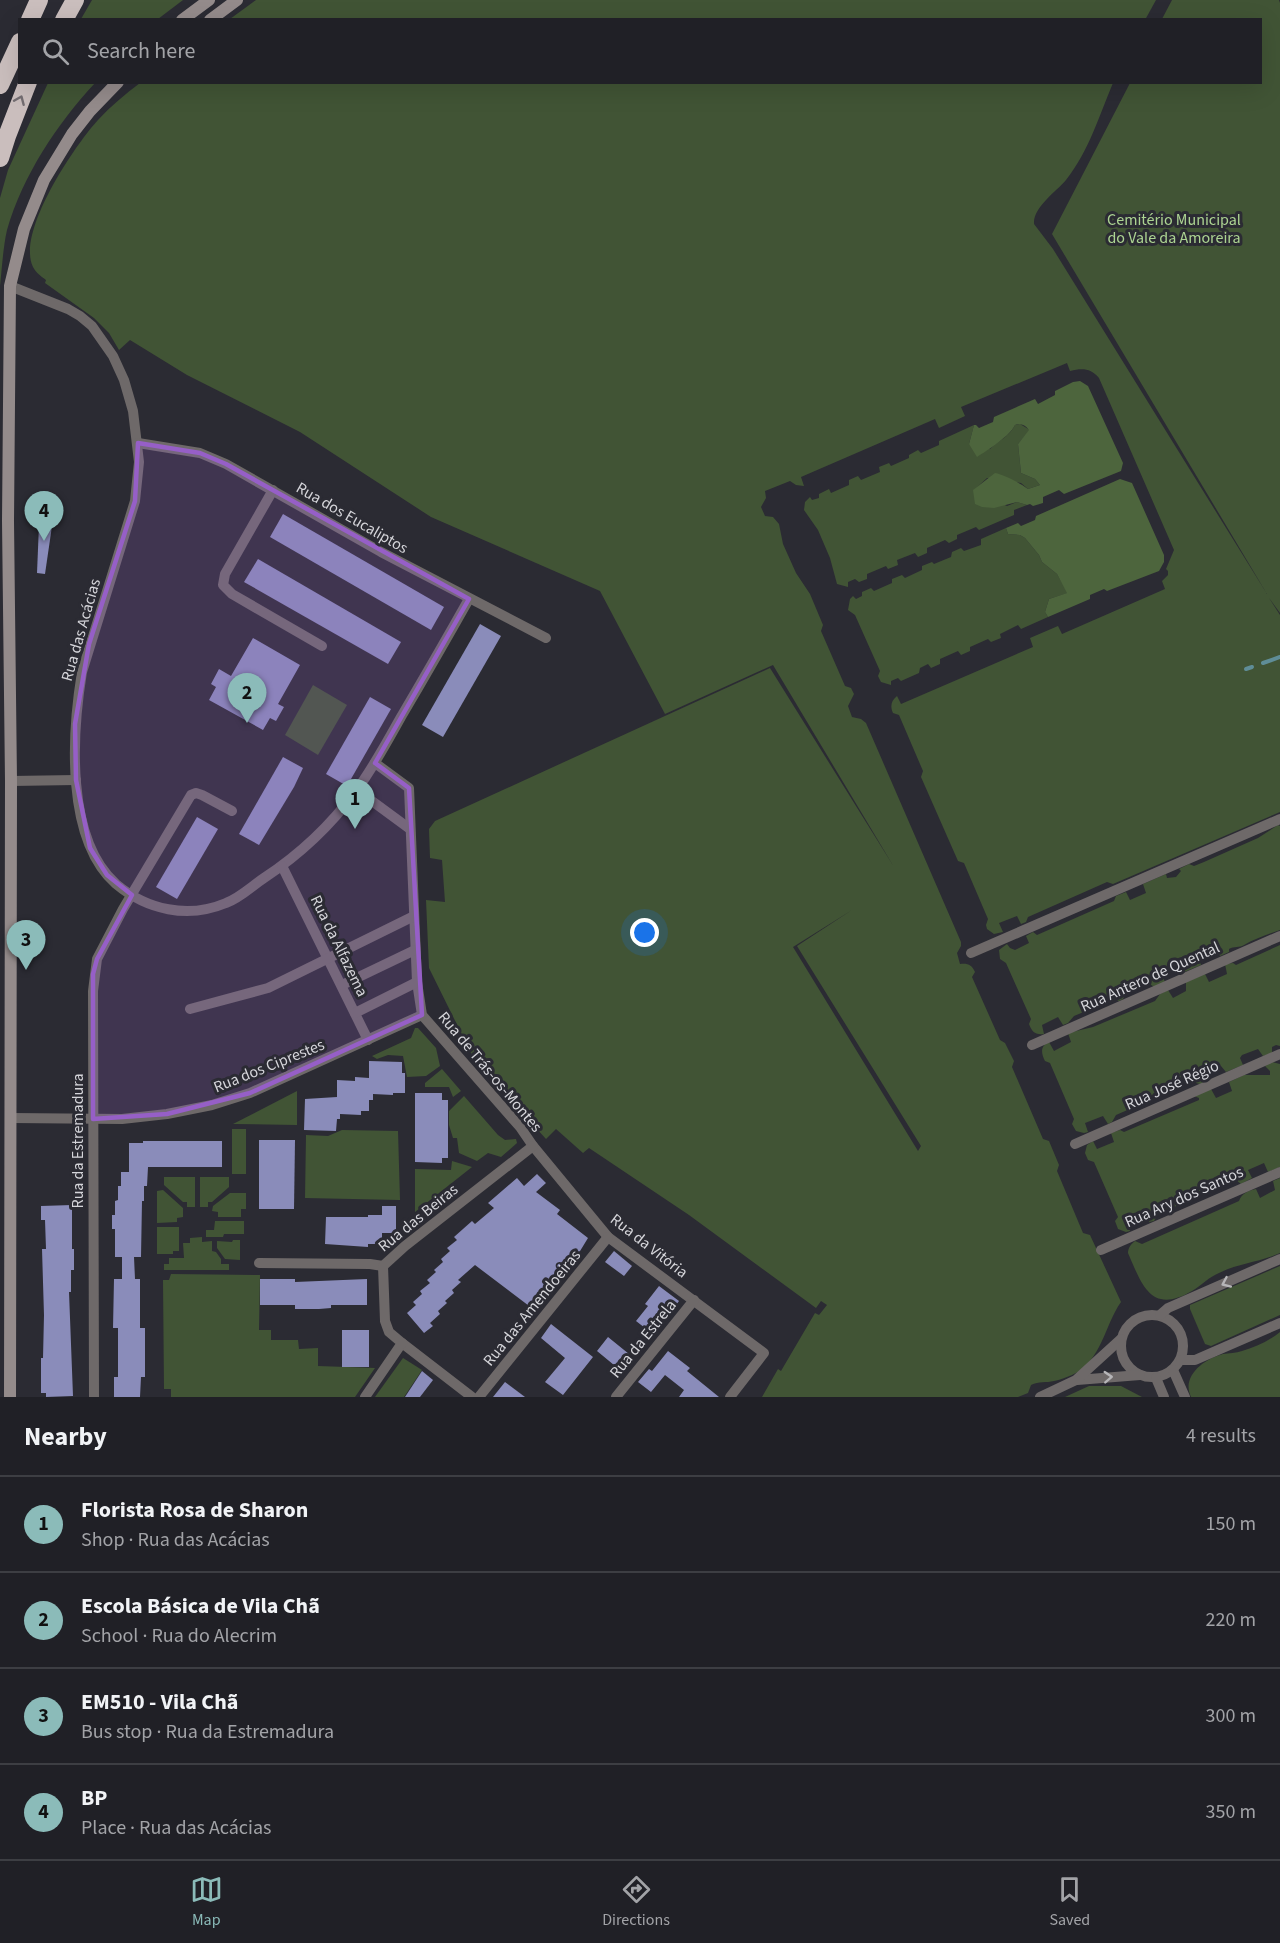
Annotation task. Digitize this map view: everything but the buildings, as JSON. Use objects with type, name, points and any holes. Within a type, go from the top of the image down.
[{"type":"highway","points":[[31,18],[39,0]]},
{"type":"highway","points":[[55,18],[64,0]]},
{"type":"highway","points":[[65,18],[75,0]]},
{"type":"highway","points":[[0,85],[18,46]]},
{"type":"highway","points":[[0,158],[27,84]]},
{"type":"main road","points":[[185,18],[209,0]]},
{"type":"main road","points":[[213,18],[237,0]]},
{"type":"main road","points":[[10,1397],[11,781],[8,533],[10,285],[28,214],[44,180],[61,151],[90,111],[116,84]]},
{"type":"street","name":"Rua das Acácias","points":[[10,285],[81,316],[97,333],[113,356],[124,380],[133,411],[138,442],[139,470],[135,501],[82,672],[75,724],[76,780],[84,830],[95,859],[106,875],[132,895],[148,904],[184,912],[228,903],[307,846],[357,790],[375,763],[469,598]]},
{"type":"street","name":"Rua dos Eucaliptos","points":[[138,442],[206,455],[226,464],[381,552],[546,638]]},
{"type":"street","points":[[273,490],[225,574],[223,585],[232,594],[322,646]]},
{"type":"street","name":"Rua de Trás-os-Montes","points":[[375,763],[408,788],[415,950],[422,1015],[520,1127],[532,1146]]},
{"type":"street","points":[[11,781],[76,780]]},
{"type":"street","points":[[357,790],[410,829]]},
{"type":"street","name":"Rua da Estremadura","points":[[94,1397],[93,974],[97,959],[132,895],[191,795],[196,793],[202,795],[232,811]]},
{"type":"street","points":[[971,953],[1280,819]]},
{"type":"street","name":"Rua da Alfazema","points":[[282,866],[368,1040]]},
{"type":"street","points":[[190,1009],[268,988],[414,916]]},
{"type":"street","name":"Rua Antero de Quental","points":[[1032,1045],[1280,936]]},
{"type":"street","points":[[342,985],[415,950]]},
{"type":"street","points":[[355,1013],[417,982]]},
{"type":"street","name":"Rua dos Ciprestes","points":[[11,1118],[122,1119],[167,1114],[212,1105],[250,1093],[422,1015]]},
{"type":"street","name":"Rua José Régio","points":[[1075,1144],[1280,1054]]},
{"type":"street","name":"Rua da Vitória","points":[[532,1146],[608,1238],[764,1353],[730,1397]]},
{"type":"street","name":"Rua das Beiras","points":[[472,1397],[389,1332],[385,1320],[383,1266],[532,1146]]},
{"type":"street","name":"Rua Ary dos Santos","points":[[1101,1250],[1280,1172]]},
{"type":"street","name":"Rua das Amendoeiras","points":[[479,1397],[608,1238]]},
{"type":"street","points":[[1160,1315],[1168,1308],[1280,1259]]},
{"type":"street","points":[[259,1263],[383,1266]]},
{"type":"street","name":"Rua da Estrela","points":[[616,1397],[694,1300]]},
{"type":"street","points":[[1040,1397],[1076,1380],[1121,1339],[1126,1328],[1141,1316],[1160,1315],[1171,1320],[1181,1332],[1184,1342],[1181,1360],[1173,1370],[1156,1378],[1140,1375],[1076,1380]]},
{"type":"street","points":[[1181,1360],[1196,1360],[1280,1323]]},
{"type":"street","points":[[1121,1339],[1124,1361],[1131,1370],[1140,1375]]},
{"type":"street","points":[[364,1397],[402,1343]]},
{"type":"street","points":[[1173,1370],[1185,1397]]},
{"type":"street","points":[[1156,1378],[1164,1397]]},
{"type":"highlighted area","points":[[138,443],[200,453],[226,464],[469,599],[375,763],[409,788],[422,1015],[250,1093],[167,1114],[93,1119],[93,974],[97,959],[132,895],[107,875],[90,848],[76,780],[75,724],[89,644],[135,501]]},
{"type":"green space","points":[[92,0],[183,0],[159,18],[82,18]]},
{"type":"green space","points":[[256,0],[1156,0],[1146,18],[231,18]]},
{"type":"green space","name":"Cemitério Municipal do Vale da Amoreira","points":[[1172,0],[1279,0],[1280,613],[1269,598],[1280,615],[1280,812],[1113,884],[1107,882],[1028,917],[1026,922],[1021,924],[1017,916],[999,923],[1003,932],[994,934],[987,929],[988,919],[964,863],[958,861],[921,777],[923,771],[899,715],[893,713],[892,704],[897,696],[901,704],[1033,647],[1030,638],[1058,626],[1062,634],[1165,589],[1162,581],[1168,575],[1166,569],[1174,550],[1099,378],[1093,372],[1082,369],[1070,371],[1067,363],[961,407],[965,416],[939,428],[935,419],[801,477],[804,486],[790,481],[765,491],[766,498],[761,507],[765,516],[773,517],[779,524],[783,544],[796,573],[810,594],[823,625],[821,631],[845,686],[851,688],[854,694],[848,706],[852,717],[866,723],[961,942],[957,953],[960,964],[969,965],[975,972],[972,977],[1000,1040],[1005,1043],[1014,1061],[1012,1067],[1043,1139],[1049,1141],[1059,1165],[1057,1171],[1083,1233],[1090,1235],[1121,1302],[1096,1352],[1082,1369],[1058,1380],[1031,1385],[1028,1393],[1018,1397],[762,1397],[778,1369],[781,1371],[815,1313],[819,1315],[827,1305],[821,1301],[816,1308],[689,1215],[589,1148],[583,1153],[556,1129],[546,1139],[475,1061],[429,968],[426,900],[445,902],[442,860],[430,858],[429,829],[435,821],[770,668],[894,867],[773,665],[665,714],[600,591],[431,517],[300,432],[187,375],[130,340],[119,350],[109,333],[94,318],[45,283],[46,280],[33,267],[30,252],[33,233],[50,190],[88,132],[118,100],[139,84],[1113,84],[1081,157],[1066,180],[1041,206],[1034,224],[1053,249],[1267,594],[1052,234],[1129,84],[1262,84],[1262,18],[1163,18]],"holes":[[[852,910],[797,946],[921,1146],[918,1151],[793,947]]]},
{"type":"green space","points":[[48,84],[94,84],[55,133],[22,190],[7,230],[0,286],[0,198],[8,170]]},
{"type":"green space","points":[[1080,381],[1088,386],[1123,463],[1121,471],[1064,494],[1059,490],[1043,497],[1043,503],[1033,506],[1017,502],[994,508],[975,504],[973,490],[995,473],[1012,479],[1028,489],[1040,485],[1035,479],[1021,473],[1018,444],[1029,430],[1026,427],[1021,424],[1015,425],[1004,438],[977,457],[969,444],[974,425],[979,428],[993,422],[994,417],[1035,399],[1038,404],[1055,395],[1055,391]]},
{"type":"green space","points":[[1020,424],[1030,430],[1018,444],[1021,473],[1035,479],[1040,485],[1028,489],[1021,483],[987,478],[974,490],[1007,506],[1017,502],[1027,505],[1014,510],[1014,515],[979,530],[976,527],[957,535],[957,539],[949,543],[945,540],[927,548],[927,553],[918,557],[915,553],[897,560],[898,565],[888,569],[886,566],[867,574],[867,579],[859,582],[855,579],[848,582],[848,587],[837,584],[830,558],[818,530],[804,510],[805,502],[810,497],[812,500],[819,498],[819,494],[829,489],[831,493],[849,485],[849,480],[858,476],[861,480],[880,472],[879,467],[889,463],[891,466],[909,458],[909,455],[918,450],[921,453],[939,445],[939,441],[974,425],[969,444],[990,449],[1015,425]]},
{"type":"green space","points":[[1120,479],[1132,483],[1164,555],[1164,562],[1159,571],[1107,591],[1104,589],[1090,595],[1090,599],[1048,617],[1045,612],[1049,599],[1067,593],[1057,574],[1042,562],[1025,538],[1008,534],[1006,528],[1018,523],[1021,526],[1035,520],[1036,516]]},
{"type":"green space","points":[[1006,528],[1008,534],[1025,538],[1042,562],[1057,574],[1068,593],[1049,599],[1045,612],[1048,617],[1021,629],[1018,625],[1000,634],[1001,638],[991,642],[988,639],[970,647],[970,651],[961,655],[958,651],[940,659],[940,664],[931,668],[928,664],[920,668],[919,673],[901,681],[898,678],[891,681],[891,685],[881,682],[878,676],[880,671],[855,615],[848,610],[850,599],[853,596],[856,599],[862,596],[862,592],[871,588],[874,591],[892,583],[892,579],[902,575],[905,578],[922,570],[922,566],[951,557],[952,552],[961,548],[964,551],[981,545],[981,539]]},
{"type":"green space","points":[[313,685],[347,705],[318,755],[285,735]]},
{"type":"green space","points":[[1278,825],[1280,826],[1280,930],[1242,946],[1231,948],[1229,952],[1220,956],[1216,948],[1198,956],[1201,965],[1182,973],[1177,966],[1161,973],[1165,982],[1154,987],[1150,984],[1125,994],[1119,1001],[1115,999],[1074,1016],[1063,1025],[1058,1017],[1042,1025],[1044,1034],[1033,1031],[1029,1024],[1031,1019],[1006,963],[1000,959],[999,950],[1007,944],[1015,950],[1029,943],[1026,936],[1033,932],[1037,935],[1114,901],[1116,896],[1126,892],[1130,900],[1146,893],[1143,884],[1166,874],[1167,878],[1176,877],[1181,871],[1179,869],[1189,864],[1194,866],[1258,838]]},
{"type":"green space","points":[[1280,945],[1280,1046],[1272,1047],[1272,1053],[1263,1056],[1258,1049],[1242,1055],[1240,1058],[1243,1065],[1226,1072],[1221,1066],[1206,1071],[1204,1074],[1207,1081],[1200,1084],[1192,1082],[1116,1115],[1108,1124],[1103,1116],[1085,1123],[1088,1132],[1076,1131],[1072,1124],[1074,1119],[1050,1063],[1045,1061],[1042,1050],[1046,1044],[1049,1042],[1054,1051],[1071,1042],[1068,1033],[1093,1027],[1155,1001],[1160,994],[1168,990],[1173,998],[1186,991],[1186,982],[1205,974],[1209,982],[1227,974],[1225,964],[1236,965]]},
{"type":"green space","points":[[415,1028],[418,1028],[436,1048],[440,1066],[426,1076],[407,1077],[403,1056],[388,1055],[377,1059],[372,1056],[411,1038]]},
{"type":"green space","points":[[1272,1062],[1280,1064],[1280,1167],[1268,1172],[1264,1163],[1248,1170],[1252,1178],[1241,1184],[1236,1180],[1158,1214],[1154,1221],[1149,1222],[1145,1214],[1127,1222],[1130,1231],[1118,1229],[1115,1221],[1118,1217],[1094,1162],[1088,1160],[1085,1153],[1087,1145],[1093,1141],[1097,1149],[1114,1142],[1111,1133],[1120,1130],[1124,1132],[1199,1100],[1194,1096],[1211,1089],[1216,1098],[1232,1091],[1229,1082],[1244,1075],[1270,1075],[1270,1071],[1265,1066]]},
{"type":"green space","points":[[442,1069],[461,1091],[453,1097],[449,1087],[425,1087],[425,1083]]},
{"type":"green space","points":[[297,1091],[297,1125],[233,1124]]},
{"type":"green space","points":[[464,1096],[498,1135],[505,1140],[516,1139],[517,1143],[501,1157],[488,1153],[477,1161],[459,1153],[457,1138],[453,1138],[449,1125],[449,1111]]},
{"type":"green space","points":[[232,1129],[246,1129],[246,1174],[232,1174]]},
{"type":"green space","points":[[342,1130],[398,1131],[400,1200],[305,1198],[306,1135],[328,1136]]},
{"type":"green space","points":[[452,1161],[472,1167],[415,1212],[415,1169],[451,1170]]},
{"type":"green space","points":[[164,1177],[195,1177],[195,1207],[187,1207],[187,1202],[183,1202],[164,1185]]},
{"type":"green space","points":[[200,1177],[229,1177],[229,1187],[212,1202],[208,1202],[208,1207],[200,1207]]},
{"type":"green space","points":[[1280,1178],[1280,1253],[1227,1270],[1178,1298],[1167,1300],[1157,1298],[1150,1293],[1138,1276],[1128,1253],[1135,1241],[1142,1244],[1239,1201],[1244,1194],[1250,1191],[1256,1189],[1260,1198],[1275,1190],[1273,1181]]},
{"type":"green space","points":[[163,1190],[183,1208],[183,1217],[177,1218],[177,1222],[157,1223],[157,1191]]},
{"type":"green space","points":[[230,1193],[246,1193],[246,1209],[241,1209],[241,1217],[218,1217],[218,1212],[212,1211],[213,1206]]},
{"type":"green space","points":[[215,1221],[244,1221],[244,1234],[206,1237],[206,1230],[214,1230]]},
{"type":"green space","points":[[157,1227],[179,1227],[179,1251],[173,1251],[173,1254],[157,1254]]},
{"type":"green space","points":[[202,1237],[202,1242],[212,1241],[212,1251],[216,1252],[221,1259],[221,1264],[229,1264],[229,1270],[164,1270],[164,1264],[169,1264],[169,1258],[184,1258],[183,1243],[190,1243],[190,1238]]},
{"type":"green space","points":[[240,1240],[240,1260],[225,1259],[217,1248],[217,1241],[232,1242]]},
{"type":"green space","points":[[1280,1266],[1280,1315],[1211,1346],[1205,1344],[1190,1305]]},
{"type":"green space","points":[[171,1274],[260,1275],[259,1330],[271,1330],[271,1340],[298,1340],[299,1349],[318,1348],[318,1366],[375,1368],[355,1397],[171,1397],[171,1389],[164,1389],[163,1280],[169,1280]]},
{"type":"green space","points":[[1280,1332],[1280,1397],[1191,1397],[1189,1382],[1202,1364],[1216,1356],[1240,1352],[1257,1346]]},
{"type":"green space","points":[[403,1358],[422,1370],[404,1397],[375,1397]]},
{"type":"green space","points":[[1089,1386],[1121,1386],[1142,1397],[1065,1397]]},
{"type":"waterway","points":[[1263,663],[1280,657]]},
{"type":"waterway","points":[[1246,669],[1252,667]]},
{"type":"place","name":"BP","points":[[44,541]]},
{"type":"place","name":"Escola Básica de Vila Chã","points":[[247,723]]},
{"type":"place","name":"Florista Rosa de Sharon","points":[[355,829]]},
{"type":"place","name":"EM510 - Vila Chã","points":[[26,970]]}]
